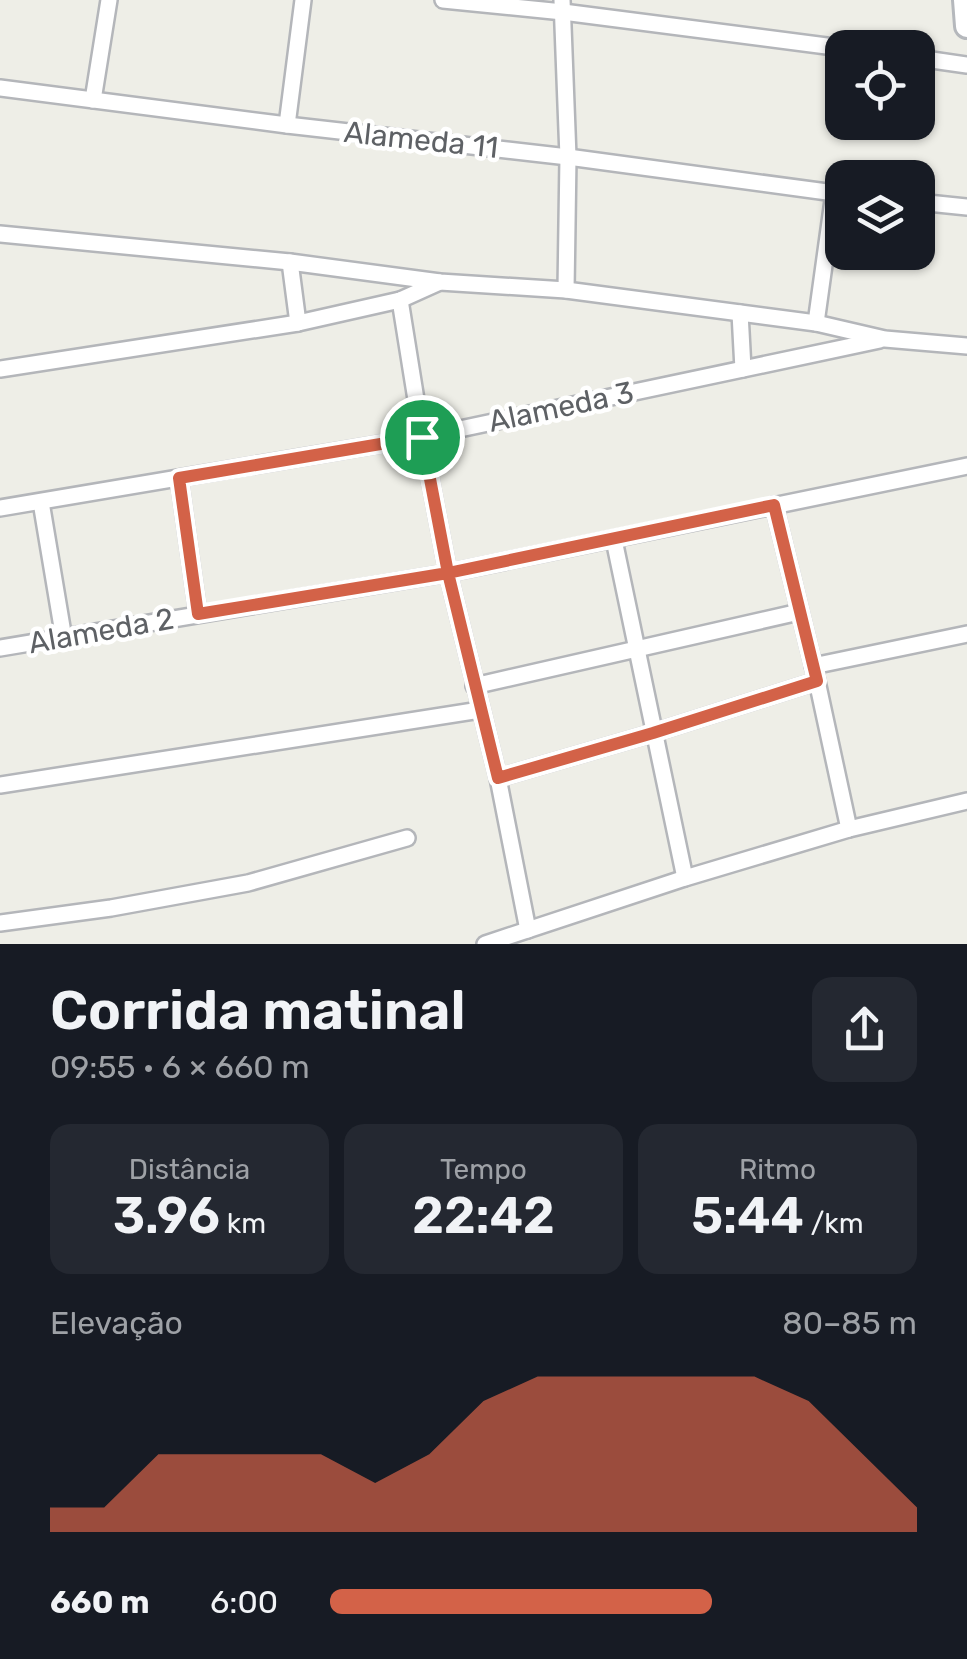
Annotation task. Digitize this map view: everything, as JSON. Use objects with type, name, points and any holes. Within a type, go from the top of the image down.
[{"type":"street","points":[[93,100],[109,0]]},
{"type":"street","points":[[287,125],[303,0]]},
{"type":"street","points":[[443,0],[562,6],[825,45]]},
{"type":"street","points":[[964,0],[967,26]]},
{"type":"street","points":[[562,6],[568,157],[566,290]]},
{"type":"street","points":[[935,60],[967,65]]},
{"type":"street","name":"Alameda 11","points":[[0,88],[825,192]]},
{"type":"street","points":[[935,204],[967,207]]},
{"type":"street","points":[[0,234],[290,262],[440,282],[566,290],[816,324],[885,339],[967,346]]},
{"type":"street","points":[[290,262],[298,324]]},
{"type":"street","points":[[816,324],[825,270]]},
{"type":"street","points":[[0,370],[298,324],[400,300],[440,282]]},
{"type":"street","points":[[400,300],[448,573],[498,778],[528,930]]},
{"type":"street","points":[[740,313],[744,368]]},
{"type":"street","name":"Alameda 3","points":[[0,508],[422,437],[885,339]]},
{"type":"street","name":"Alameda 2","points":[[0,648],[448,573],[967,466]]},
{"type":"street","points":[[179,478],[198,614]]},
{"type":"street","points":[[41,502],[64,639]]},
{"type":"street","points":[[774,505],[849,829]]},
{"type":"street","points":[[614,540],[685,878]]},
{"type":"street","points":[[474,686],[800,612]]},
{"type":"street","points":[[498,778],[653,733],[815,674],[967,634]]},
{"type":"street","points":[[0,785],[480,710]]},
{"type":"street","points":[[486,944],[849,829],[967,801]]},
{"type":"street","points":[[0,923],[248,883],[407,838]]},
{"type":"route","points":[[422,437],[179,478],[198,614],[448,573],[498,778],[817,681],[774,505],[448,573],[422,437]]}]
